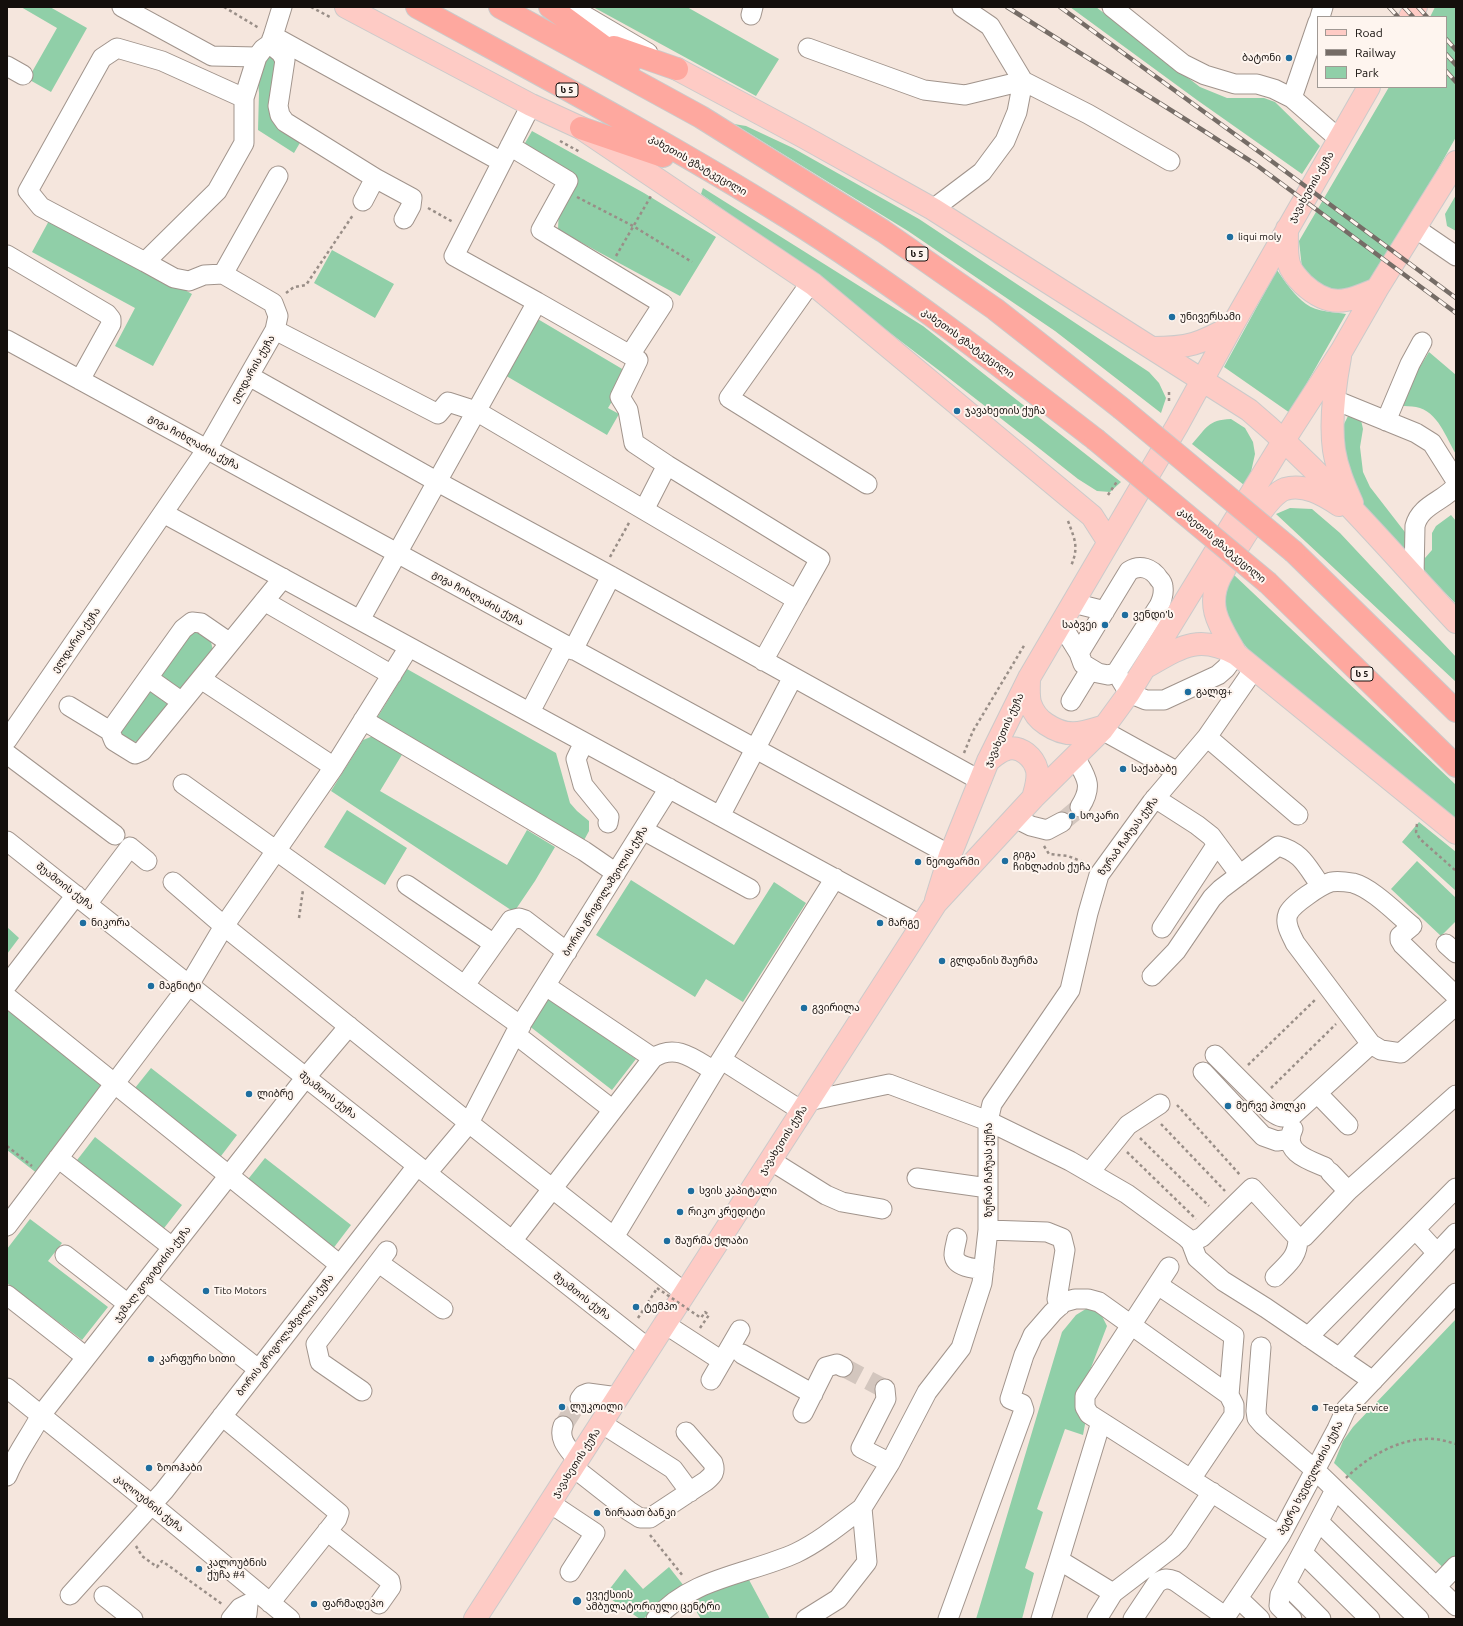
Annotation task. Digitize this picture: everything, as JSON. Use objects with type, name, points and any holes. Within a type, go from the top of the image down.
[{"type":"highway","name":"კახეთის გზატკეცილი","points":[[417,7],[716,174],[788,218],[977,348],[1095,439],[1268,583],[1456,766]]},
{"type":"highway","points":[[550,7],[701,117]]},
{"type":"highway","points":[[505,10],[677,69]]},
{"type":"highway","name":"ს 5","points":[[505,10],[701,117],[883,230],[995,309],[1121,408],[1294,552],[1456,711]]},
{"type":"highway","points":[[581,128],[716,174]]},
{"type":"main road","points":[[346,7],[531,105],[581,128],[813,284],[1092,516],[1108,542]]},
{"type":"main road","points":[[1411,16],[1416,7]]},
{"type":"main road","points":[[677,69],[804,137],[933,209],[1249,410],[1284,440],[1316,471],[1456,622]]},
{"type":"main road","name":"ჯავახეთის ქუჩა","points":[[936,904],[950,855],[985,771],[1029,678],[1202,380],[1338,138],[1368,88]]},
{"type":"main road","name":"ჯავახეთის ქუჩა","points":[[475,1619],[936,904],[1033,798],[1103,728],[1129,693],[1284,440],[1342,350],[1377,289],[1456,162]]},
{"type":"main road","points":[[1287,229],[1289,264],[1296,277],[1312,292],[1327,299],[1340,302],[1353,300],[1377,289]]},
{"type":"main road","points":[[1152,348],[1173,348],[1191,345],[1212,337],[1232,326]]},
{"type":"main road","points":[[1342,350],[1337,374],[1333,423],[1334,449],[1341,477],[1359,518]]},
{"type":"main road","points":[[1236,654],[1216,619],[1214,597],[1216,585],[1270,500],[1285,489],[1307,489],[1321,493],[1359,518]]},
{"type":"main road","points":[[1145,668],[1180,647],[1207,643],[1223,647],[1236,654],[1456,834]]},
{"type":"main road","points":[[1029,678],[1030,702],[1034,712],[1040,720],[1048,726],[1059,732],[1069,734],[1082,733],[1103,728]]},
{"type":"main road","points":[[985,771],[996,755],[1009,748],[1021,750],[1033,759],[1037,771],[1037,782],[1033,798]]},
{"type":"street","points":[[122,7],[212,56],[267,46],[502,162]]},
{"type":"street","points":[[144,262],[217,191],[244,143],[244,98],[282,7]]},
{"type":"street","points":[[570,7],[677,69]]},
{"type":"street","points":[[962,7],[990,26],[1023,81],[1088,114],[1170,161]]},
{"type":"street","points":[[1112,7],[1183,64],[1205,75],[1235,84],[1257,84],[1274,89],[1292,98],[1338,138]]},
{"type":"street","points":[[1292,98],[1317,25]]},
{"type":"street","points":[[267,46],[281,53],[285,60],[278,106],[280,115],[285,122],[375,178],[412,198],[411,206],[404,219]]},
{"type":"street","points":[[244,98],[162,61],[117,48],[102,58],[28,191],[41,207],[174,278],[189,281],[204,275],[223,274],[273,303]]},
{"type":"street","points":[[808,48],[924,90],[965,95],[1023,81]]},
{"type":"street","points":[[933,209],[982,172],[1005,141],[1018,112],[1023,81]]},
{"type":"street","points":[[531,105],[454,256],[638,360],[620,398],[628,410],[634,443],[820,559],[763,660]]},
{"type":"street","points":[[510,146],[568,181],[541,230],[663,304],[630,355]]},
{"type":"street","points":[[223,274],[278,176]]},
{"type":"street","points":[[362,201],[375,178]]},
{"type":"street","points":[[1415,228],[1456,256]]},
{"type":"street","points":[[7,254],[107,314],[111,319],[111,324],[80,380]]},
{"type":"street","points":[[813,284],[804,292],[728,398],[867,484]]},
{"type":"street","points":[[360,620],[537,302]]},
{"type":"street","name":"ელდარის ქუჩა","points":[[7,740],[207,450],[275,330],[278,316],[273,303]]},
{"type":"street","points":[[275,330],[438,414],[448,402],[476,411],[797,600]]},
{"type":"street","name":"გიგა ჩიხლაძის ქუჩა","points":[[7,340],[950,855]]},
{"type":"street","points":[[1386,420],[1410,364],[1422,342]]},
{"type":"street","points":[[249,376],[436,481],[793,677],[985,771]]},
{"type":"street","points":[[1335,400],[1416,433],[1432,443],[1456,481]]},
{"type":"street","points":[[641,508],[667,464]]},
{"type":"street","points":[[1414,577],[1415,526],[1417,518],[1422,512],[1456,486]]},
{"type":"street","points":[[163,514],[922,926]]},
{"type":"street","points":[[1061,624],[1079,653],[1083,664],[1090,670],[1098,673],[1108,675],[1116,673],[1159,606],[1163,596],[1163,585],[1155,573],[1144,567],[1135,567],[1129,571],[1079,653]]},
{"type":"street","points":[[530,712],[569,648],[606,574]]},
{"type":"street","points":[[69,706],[110,731],[114,741],[135,754],[142,751],[282,578]]},
{"type":"street","points":[[264,601],[392,675]]},
{"type":"street","points":[[1073,603],[1105,611]]},
{"type":"street","points":[[110,731],[183,629],[192,622],[201,623],[230,643]]},
{"type":"street","points":[[7,1226],[189,985],[224,926],[334,767],[409,647]]},
{"type":"street","points":[[1116,673],[1129,693],[1146,700],[1164,700],[1218,675],[1226,668],[1236,654]]},
{"type":"street","name":"ზურაბ ჩაჩუას ქუჩა","points":[[862,1508],[890,1463],[928,1392],[961,1348],[982,1283],[988,1230],[988,1121],[992,1104],[1070,990],[1088,914],[1099,875],[1102,870],[1176,771],[1207,737],[1254,669]]},
{"type":"street","points":[[1072,701],[1090,670]]},
{"type":"street","points":[[720,816],[793,677]]},
{"type":"street","points":[[148,678],[182,702]]},
{"type":"street","points":[[201,679],[334,767]]},
{"type":"street","points":[[363,720],[584,851],[616,873]]},
{"type":"street","points":[[1103,728],[1176,771]]},
{"type":"street","points":[[1207,737],[1298,815]]},
{"type":"street","points":[[584,742],[576,759],[582,785],[609,817],[608,823]]},
{"type":"street","points":[[7,754],[115,835]]},
{"type":"street","points":[[1075,757],[1088,780],[1086,798],[1080,807]]},
{"type":"street","points":[[183,784],[465,985],[613,1110]]},
{"type":"street","name":"ბორის გრიგოლაშვილის ქუჩა","points":[[70,1595],[152,1505],[340,1265],[422,1169],[469,1123],[518,1030],[669,788]]},
{"type":"street","points":[[1155,798],[1197,825],[1211,836],[1240,875]]},
{"type":"street","points":[[1015,818],[1031,826],[1047,830],[1062,822]]},
{"type":"street","points":[[644,830],[750,889]]},
{"type":"street","name":"შუამთის ქუჩა","points":[[7,841],[649,1349]]},
{"type":"street","points":[[1162,928],[1217,844]]},
{"type":"street","points":[[1152,976],[1176,951],[1212,898],[1221,889],[1278,846],[1289,849],[1298,854],[1322,886]]},
{"type":"street","points":[[7,985],[81,900],[130,847],[147,861]]},
{"type":"street","points":[[614,1237],[718,1065],[835,878]]},
{"type":"street","points":[[173,882],[224,926],[469,1123],[685,1292]]},
{"type":"street","points":[[1456,996],[1403,945],[1400,940],[1400,936],[1412,926],[1373,894],[1353,883],[1333,882],[1322,886],[1293,908],[1288,915],[1287,926],[1295,943],[1371,1044],[1381,1050],[1401,1053],[1456,1005]]},
{"type":"street","points":[[407,886],[494,944]]},
{"type":"street","points":[[465,985],[511,920],[519,918],[525,920],[567,952]]},
{"type":"street","points":[[546,986],[652,1058]]},
{"type":"street","points":[[7,997],[340,1265]]},
{"type":"street","name":"ჯემალ გოგიტიძის ქუჩა","points":[[7,1476],[14,1459],[30,1436],[41,1415],[229,1175],[349,1026]]},
{"type":"street","points":[[1215,1055],[1279,1117],[1287,1118],[1318,1093],[1371,1044]]},
{"type":"street","points":[[512,1241],[652,1058],[660,1053],[686,1054],[718,1065],[805,1106],[889,1084],[988,1121],[1070,1161],[1127,1194],[1180,1232],[1191,1242],[1197,1258],[1223,1281],[1266,1308],[1373,1381]]},
{"type":"street","points":[[1203,1072],[1263,1136],[1277,1141],[1290,1139]]},
{"type":"street","points":[[1318,1093],[1348,1125]]},
{"type":"street","points":[[1298,1238],[1304,1237],[1348,1191],[1456,1095]]},
{"type":"street","points":[[1090,1172],[1128,1125],[1155,1108]]},
{"type":"street","points":[[1291,1116],[1294,1124],[1290,1139],[1291,1145],[1298,1154],[1328,1170],[1348,1191]]},
{"type":"street","points":[[58,1158],[172,1247]]},
{"type":"street","points":[[770,1160],[826,1195],[842,1202],[882,1209]]},
{"type":"street","points":[[917,1178],[988,1188]]},
{"type":"street","points":[[1191,1242],[1202,1237],[1252,1188],[1298,1238],[1298,1247],[1294,1258],[1275,1277]]},
{"type":"street","points":[[1308,1337],[1456,1188]]},
{"type":"street","points":[[1415,1229],[1437,1253]]},
{"type":"street","points":[[988,1230],[1047,1232],[1062,1238],[1065,1250],[1058,1299],[1060,1306]]},
{"type":"street","points":[[1339,1358],[1456,1233]]},
{"type":"street","points":[[957,1238],[954,1256],[956,1260],[967,1267],[984,1269]]},
{"type":"street","points":[[65,1255],[128,1304]]},
{"type":"street","points":[[362,1391],[320,1362],[316,1344],[383,1257],[443,1309]]},
{"type":"street","points":[[1170,1268],[1084,1396],[1085,1407],[1089,1414],[1101,1422],[1280,1536]]},
{"type":"street","points":[[146,1281],[258,1369]]},
{"type":"street","points":[[1158,1285],[1234,1336],[1229,1395]]},
{"type":"street","name":"პეტრე ხვედელიძის ქუჩა","points":[[1225,1618],[1280,1536],[1346,1409],[1456,1294]]},
{"type":"street","points":[[7,1295],[86,1357]]},
{"type":"street","points":[[948,1619],[1024,1410],[1022,1404],[1010,1399],[1024,1355],[1033,1335],[1064,1302],[1075,1299],[1088,1299],[1099,1302],[1229,1395],[1234,1405],[1234,1415],[1191,1479]]},
{"type":"street","points":[[306,1308],[329,1326]]},
{"type":"street","points":[[665,1324],[722,1361]]},
{"type":"street","points":[[711,1380],[740,1330]]},
{"type":"street","points":[[1261,1347],[1256,1411],[1257,1418],[1263,1425],[1315,1470],[1456,1606]]},
{"type":"street","points":[[742,1354],[813,1394]]},
{"type":"street","points":[[803,1413],[826,1367],[837,1364],[843,1367]]},
{"type":"street","name":"კალოუბნის ქუჩა","points":[[7,1388],[152,1505],[247,1609],[290,1619]]},
{"type":"street","points":[[885,1389],[886,1399],[861,1448],[890,1463]]},
{"type":"street","points":[[580,1399],[583,1395],[588,1393],[618,1397]]},
{"type":"street","points":[[222,1416],[339,1513],[337,1519],[327,1531],[247,1609]]},
{"type":"street","points":[[1041,1619],[1101,1422]]},
{"type":"street","points":[[601,1423],[674,1469],[690,1492]]},
{"type":"street","points":[[563,1426],[561,1438],[575,1464],[629,1511],[640,1518],[650,1518],[706,1482],[714,1474],[714,1463],[686,1432]]},
{"type":"street","points":[[1292,1619],[1279,1606],[1280,1595],[1336,1490]]},
{"type":"street","points":[[1097,1619],[1113,1594],[1176,1544],[1212,1492]]},
{"type":"street","points":[[550,1503],[595,1533],[570,1572]]},
{"type":"street","points":[[656,1619],[692,1590],[796,1553],[835,1529],[862,1508]]},
{"type":"street","points":[[806,1619],[838,1599],[867,1562],[862,1508]]},
{"type":"street","points":[[1319,1522],[1419,1619]]},
{"type":"street","points":[[327,1531],[390,1580],[391,1587],[379,1604]]},
{"type":"street","points":[[1303,1553],[1370,1619]]},
{"type":"street","points":[[1059,1560],[1113,1594]]},
{"type":"street","points":[[1436,1587],[1456,1566]]},
{"type":"street","points":[[1133,1619],[1157,1583],[1162,1579],[1169,1578],[1225,1618]]},
{"type":"street","points":[[1286,1584],[1321,1619]]},
{"type":"street","points":[[104,1596],[133,1619]]},
{"type":"street","points":[[1238,1598],[1260,1619]]},
{"type":"path","points":[[224,7],[267,46]]},
{"type":"path","points":[[563,189],[633,226],[692,262]]},
{"type":"path","points":[[608,270],[653,192]]},
{"type":"path","points":[[412,198],[468,230]]},
{"type":"path","points":[[273,303],[294,287],[306,285],[362,201]]},
{"type":"path","points":[[606,574],[641,508]]},
{"type":"path","points":[[1420,820],[1417,825],[1416,832],[1420,838],[1456,871]]},
{"type":"path","points":[[1050,854],[1068,856],[1102,870]]},
{"type":"path","points":[[299,918],[305,871]]},
{"type":"path","points":[[1236,1076],[1329,987]]},
{"type":"path","points":[[1260,1100],[1348,1012]]},
{"type":"path","points":[[1236,1203],[1155,1108],[1167,1100],[1176,1104],[1252,1188]]},
{"type":"path","points":[[1128,1125],[1214,1224]]},
{"type":"path","points":[[1115,1141],[1214,1224]]},
{"type":"path","points":[[7,1146],[45,1176]]},
{"type":"path","points":[[638,1318],[657,1288],[701,1318],[705,1312],[709,1314],[696,1334]]},
{"type":"path","points":[[1336,1490],[1366,1461],[1381,1452],[1425,1439],[1435,1439],[1456,1444]]},
{"type":"path","points":[[640,1518],[641,1524],[674,1563],[692,1590]]},
{"type":"path","points":[[128,1531],[142,1556],[157,1567],[162,1561],[247,1609]]},
{"type":"green space","points":[[21,7],[50,7],[87,28],[51,92],[28,79],[57,28]]},
{"type":"green space","points":[[593,7],[687,7],[779,59],[756,96]]},
{"type":"green space","points":[[1070,7],[1096,7],[1200,87],[1227,98],[1264,98],[1275,102],[1320,146],[1302,174],[1197,100]]},
{"type":"green space","points":[[1435,7],[1456,7],[1456,137],[1377,278],[1346,294],[1315,284],[1302,268],[1299,241],[1388,88],[1447,88],[1447,16],[1430,16]]},
{"type":"green space","points":[[266,55],[277,60],[271,99],[273,122],[301,141],[294,153],[258,130],[259,93],[257,71]]},
{"type":"green space","points":[[734,124],[746,126],[793,148],[919,219],[1149,372],[1159,383],[1166,398],[1161,413],[1055,331],[908,231]]},
{"type":"green space","points":[[532,131],[644,193],[716,237],[680,296],[558,230],[559,206],[576,175],[526,146],[525,143]]},
{"type":"green space","points":[[703,188],[923,326],[1121,482],[1110,492],[1097,491],[1078,479],[891,334],[797,263],[701,194]]},
{"type":"green space","points":[[1456,195],[1456,231],[1447,226],[1445,214]]},
{"type":"green space","points":[[51,217],[192,294],[153,366],[115,346],[135,308],[32,252]]},
{"type":"green space","points":[[332,250],[394,284],[375,318],[314,283]]},
{"type":"green space","points":[[1277,270],[1294,293],[1310,307],[1346,314],[1290,413],[1224,367]]},
{"type":"green space","points":[[536,318],[629,373],[608,408],[619,414],[607,435],[503,374]]},
{"type":"green space","points":[[1429,352],[1456,375],[1456,454],[1436,419],[1424,410],[1416,407],[1400,406],[1418,363],[1421,365]]},
{"type":"green space","points":[[1348,416],[1355,416],[1361,420],[1363,429],[1360,447],[1363,472],[1370,487],[1425,558],[1432,550],[1432,533],[1436,526],[1451,515],[1456,521],[1456,604],[1368,513],[1346,477],[1342,428]]},
{"type":"green space","points":[[1231,419],[1245,428],[1253,442],[1255,454],[1251,472],[1244,485],[1192,444],[1212,423]]},
{"type":"green space","points":[[1290,508],[1312,509],[1340,533],[1456,657],[1456,682],[1276,514]]},
{"type":"green space","points":[[1233,574],[1456,785],[1456,819],[1256,658],[1230,628],[1222,599]]},
{"type":"green space","points":[[194,631],[210,638],[213,650],[137,742],[121,737],[121,730],[188,637]]},
{"type":"green space","points":[[407,669],[556,753],[570,803],[589,821],[589,831],[583,842],[377,718]]},
{"type":"green space","points":[[373,736],[403,753],[380,791],[507,865],[527,830],[555,847],[535,881],[514,912],[331,791],[363,740]]},
{"type":"green space","points":[[347,810],[407,848],[385,885],[324,847]]},
{"type":"green space","points":[[1419,822],[1456,852],[1456,891],[1402,842]]},
{"type":"green space","points":[[1417,861],[1456,898],[1456,921],[1441,936],[1391,889]]},
{"type":"green space","points":[[631,880],[734,945],[774,882],[806,903],[743,1002],[706,979],[695,997],[596,935]]},
{"type":"green space","points":[[7,927],[19,938],[7,954]]},
{"type":"green space","points":[[547,998],[636,1059],[612,1090],[528,1025]]},
{"type":"green space","points":[[7,1006],[106,1085],[38,1174],[7,1150]]},
{"type":"green space","points":[[151,1068],[237,1135],[218,1160],[131,1093]]},
{"type":"green space","points":[[95,1137],[182,1205],[161,1232],[74,1164]]},
{"type":"green space","points":[[265,1158],[351,1225],[332,1250],[245,1183]]},
{"type":"green space","points":[[30,1219],[62,1243],[48,1261],[108,1307],[82,1340],[7,1283],[7,1249]]},
{"type":"green space","points":[[1089,1307],[1101,1314],[1107,1326],[1079,1399],[1086,1419],[1083,1435],[1065,1429],[1037,1509],[1043,1512],[1025,1568],[1034,1573],[1022,1619],[976,1619],[1062,1332],[1076,1315]]},
{"type":"green space","points":[[1456,1319],[1456,1580],[1334,1463],[1343,1441],[1353,1427]]},
{"type":"green space","points":[[669,1567],[684,1586],[643,1619],[640,1619],[605,1595],[625,1569],[643,1589]]},
{"type":"green space","points":[[748,1578],[770,1619],[701,1619],[690,1601]]},
{"type":"tunnel","points":[[1062,822],[1080,807]]},
{"type":"tunnel","points":[[843,1367],[885,1389]]},
{"type":"tunnel","points":[[563,1426],[580,1399]]},
{"type":"railway","points":[[1007,7],[1255,164],[1456,313]]},
{"type":"railway","points":[[1060,7],[1456,298]]},
{"type":"railway","points":[[1389,7],[1397,16]]},
{"type":"railway","points":[[1404,7],[1412,16]]},
{"type":"railway","points":[[1418,7],[1426,16]]},
{"type":"railway","points":[[1447,40],[1456,50]]},
{"type":"railway","points":[[1447,55],[1456,65]]},
{"type":"railway","points":[[1447,72],[1456,82]]},
{"type":"place","name":"ბატონი","points":[[1289,58]]},
{"type":"place","name":"liqui moly","points":[[1230,237]]},
{"type":"place","name":"უნივერსამი","points":[[1172,317]]},
{"type":"place","name":"ჯავახეთის ქუჩა","points":[[957,411]]},
{"type":"place","name":"ვენდი'ს","points":[[1125,615]]},
{"type":"place","name":"საბვეი","points":[[1105,625]]},
{"type":"place","name":"გალფ+","points":[[1188,692]]},
{"type":"place","name":"საქაბაბე","points":[[1123,769]]},
{"type":"place","name":"სოკარი","points":[[1072,816]]},
{"type":"place","name":"გიგა ჩიხლაძის ქუჩა","points":[[1005,861]]},
{"type":"place","name":"ნეოფარმი","points":[[918,862]]},
{"type":"place","name":"ნიკორა","points":[[83,923]]},
{"type":"place","name":"მარგე","points":[[880,923]]},
{"type":"place","name":"გლდანის შაურმა","points":[[942,961]]},
{"type":"place","name":"მაგნიტი","points":[[151,986]]},
{"type":"place","name":"გვირილა","points":[[804,1008]]},
{"type":"place","name":"ლიბრე","points":[[249,1094]]},
{"type":"place","name":"მერვე პოლკი","points":[[1228,1106]]},
{"type":"place","name":"სვის კაპიტალი","points":[[691,1191]]},
{"type":"place","name":"რიკო კრედიტი","points":[[680,1212]]},
{"type":"place","name":"შაურმა ქლაბი","points":[[667,1241]]},
{"type":"place","name":"Tito Motors","points":[[206,1291]]},
{"type":"place","name":"ტემპო","points":[[636,1307]]},
{"type":"place","name":"კარფური სითი","points":[[151,1359]]},
{"type":"place","name":"ლუკოილი","points":[[562,1407]]},
{"type":"place","name":"Tegeta Service","points":[[1315,1408]]},
{"type":"place","name":"ზოოჰაბი","points":[[149,1468]]},
{"type":"place","name":"ზირაათ ბანკი","points":[[597,1513]]},
{"type":"place","name":"კალოუბნის ქუჩა #4","points":[[199,1569]]},
{"type":"place","name":"ევექსიის ამბულატორიული ცენტრი","points":[[577,1601]]},
{"type":"place","name":"ფარმადეპო","points":[[314,1604]]}]
